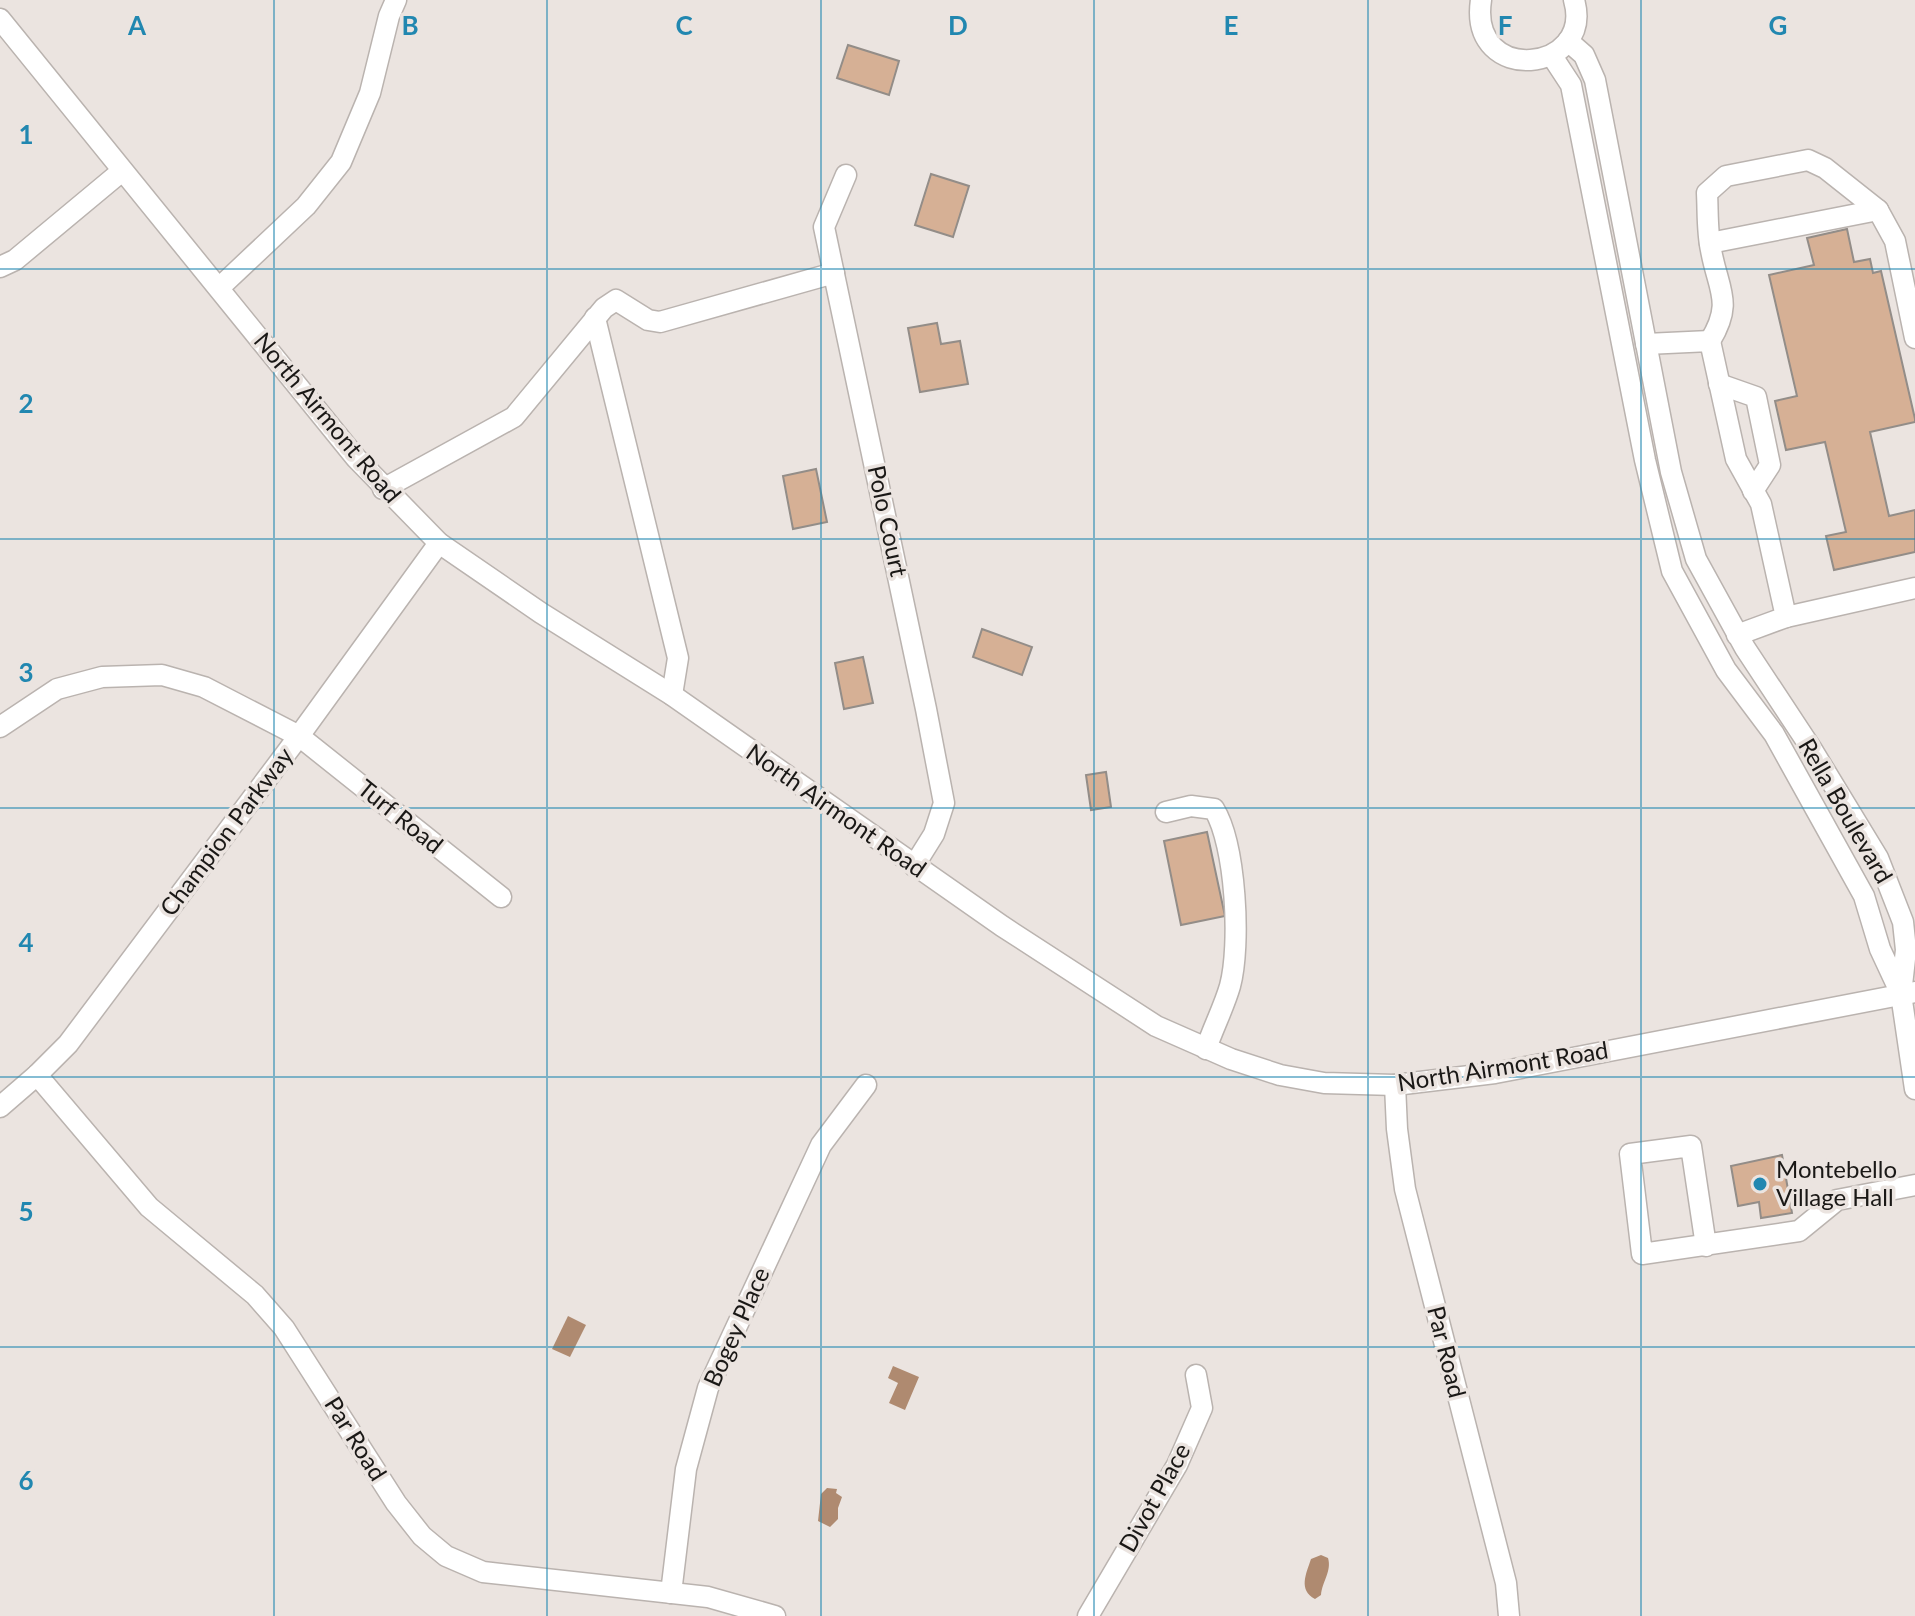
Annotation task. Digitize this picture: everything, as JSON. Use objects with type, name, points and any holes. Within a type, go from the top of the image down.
[{"type":"street","points":[[219,288],[306,206],[341,162],[370,93],[389,16],[396,0]]},
{"type":"street","points":[[1481,0],[1480,25],[1492,47],[1506,57],[1522,62],[1535,62],[1552,56],[1568,41],[1575,26],[1574,0]]},
{"type":"street","name":"North Airmont Road","points":[[0,19],[383,489],[439,543],[672,695],[914,866],[1135,1015],[1206,1049],[1280,1075],[1324,1083],[1395,1085],[1495,1073],[1908,993]]},
{"type":"street","name":"Rella Boulevard","points":[[1568,41],[1584,55],[1595,80],[1671,472],[1698,563],[1737,635],[1878,858],[1903,922],[1908,993]]},
{"type":"street","name":"Rella Boulevard","points":[[1552,56],[1571,85],[1645,460],[1672,571],[1726,670],[1774,734],[1864,896],[1880,949],[1908,993]]},
{"type":"street","points":[[1786,617],[1761,504],[1736,459],[1710,341],[1722,322],[1725,304],[1710,243],[1707,193],[1726,176],[1808,160],[1825,168],[1878,210],[1895,241],[1915,338]]},
{"type":"street","points":[[0,267],[15,260],[122,171]]},
{"type":"street","name":"Polo Court","points":[[846,175],[824,227],[944,803],[934,834],[914,866]]},
{"type":"street","points":[[1710,243],[1878,210]]},
{"type":"street","points":[[1606,261],[1629,257]]},
{"type":"street","points":[[383,489],[514,417],[595,318],[616,300],[648,320],[675,320],[834,273]]},
{"type":"street","points":[[595,318],[678,658],[672,695]]},
{"type":"street","points":[[1646,344],[1710,341]]},
{"type":"street","points":[[1719,384],[1756,397],[1770,465],[1753,491]]},
{"type":"street","name":"Champion Parkway","points":[[0,1107],[68,1044],[439,543]]},
{"type":"street","points":[[1672,571],[1698,563]]},
{"type":"street","points":[[1737,635],[1786,617],[1915,588]]},
{"type":"street","name":"Turf Road","points":[[0,727],[57,689],[102,677],[162,675],[204,687],[299,736],[501,897]]},
{"type":"street","name":"Rella Boulevard","points":[[1774,734],[1793,721]]},
{"type":"street","points":[[1166,812],[1191,806],[1214,809],[1227,851],[1236,932],[1230,985],[1206,1049]]},
{"type":"street","points":[[1908,993],[1915,1089]]},
{"type":"street","name":"Par Road","points":[[37,1075],[149,1207],[255,1295],[284,1328],[396,1503],[422,1536],[446,1556],[483,1572],[708,1597],[775,1616]]},
{"type":"street","name":"Bogey Place","points":[[671,1593],[686,1469],[708,1388],[821,1145],[866,1085]]},
{"type":"street","name":"Par Road","points":[[1395,1085],[1405,1189],[1506,1583],[1509,1616]]},
{"type":"street","points":[[1706,1246],[1691,1146],[1630,1154],[1642,1254],[1706,1246],[1799,1231],[1837,1200],[1915,1185]]},
{"type":"street","name":"Divot Place","points":[[1088,1616],[1177,1465],[1202,1408],[1196,1375]]},
{"type":"shaded area","points":[[568,1316],[586,1325],[570,1357],[552,1349]]},
{"type":"shaded area","points":[[893,1366],[919,1377],[905,1410],[889,1403],[898,1383],[888,1378]]},
{"type":"shaded area","points":[[827,1488],[837,1489],[836,1493],[842,1497],[838,1519],[830,1527],[818,1521],[821,1494]]},
{"type":"shaded area","points":[[1321,1555],[1328,1558],[1329,1567],[1321,1595],[1315,1599],[1306,1591],[1305,1581],[1311,1559]]},
{"type":"building","points":[[848,45],[899,61],[889,95],[837,78]]},
{"type":"building","points":[[931,174],[969,186],[953,237],[915,225]]},
{"type":"building","points":[[1847,229],[1854,262],[1870,259],[1873,273],[1881,271],[1915,419],[1915,422],[1870,432],[1889,516],[1915,510],[1915,552],[1834,570],[1826,536],[1846,532],[1825,442],[1786,450],[1775,401],[1797,396],[1769,275],[1814,265],[1807,238]]},
{"type":"building","points":[[937,323],[941,344],[960,341],[968,384],[920,392],[908,328]]},
{"type":"building","points":[[816,469],[827,522],[793,529],[783,476]]},
{"type":"building","points":[[982,629],[1032,647],[1022,675],[973,657]]},
{"type":"building","points":[[863,657],[873,703],[844,709],[835,663]]},
{"type":"building","points":[[1106,772],[1111,807],[1091,810],[1086,775]]},
{"type":"building","points":[[1207,832],[1225,916],[1181,925],[1164,841]]},
{"type":"building","name":"Montebello Village Hall","points":[[1782,1155],[1792,1213],[1761,1218],[1759,1202],[1738,1206],[1731,1166]]},
{"type":"place","name":"Montebello Village Hall","points":[[1760,1184]]}]
